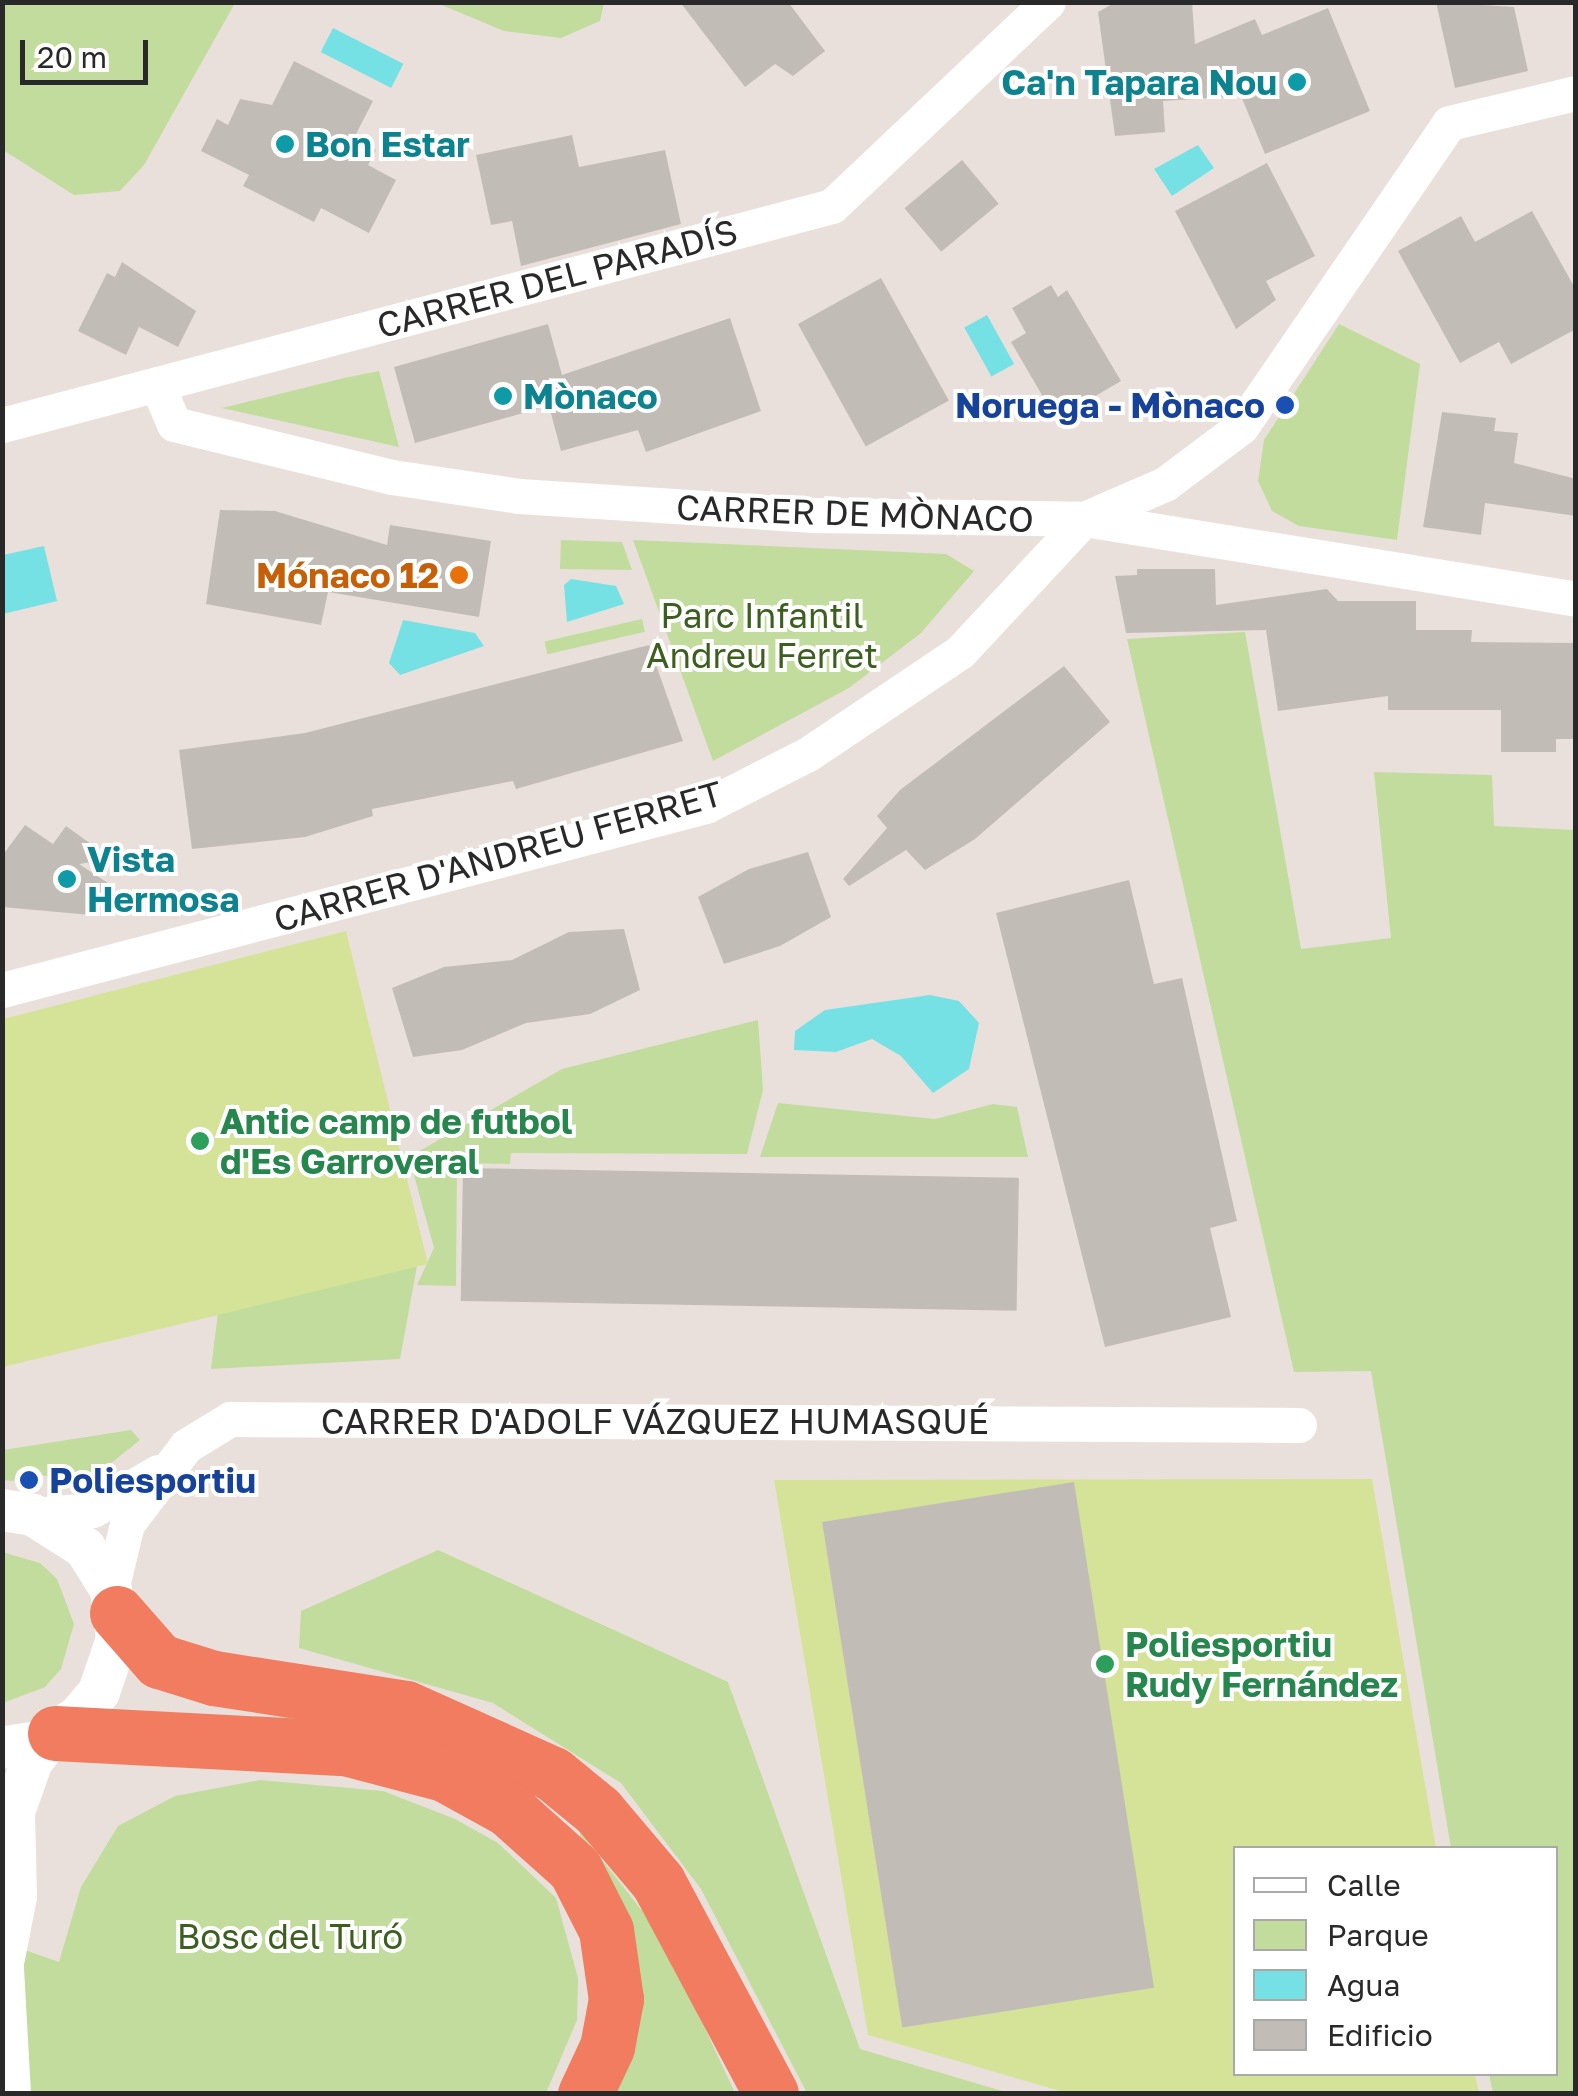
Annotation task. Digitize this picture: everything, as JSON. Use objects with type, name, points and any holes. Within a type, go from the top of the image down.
[{"type":"highway","points":[[114,1602],[159,1661],[214,1678],[406,1708],[553,1774],[598,1811],[658,1882],[771,2094]]},
{"type":"highway","points":[[55,1734],[345,1748],[444,1774],[508,1809],[575,1869],[606,1930],[616,1999],[607,2047],[585,2094]]},
{"type":"street","name":"CARRER DEL PARADÍS","points":[[5,418],[160,389],[832,206],[1048,2]]},
{"type":"street","points":[[1084,520],[1165,484],[1241,427],[1450,122],[1576,93]]},
{"type":"street","name":"CARRER DE MÒNACO","points":[[160,389],[174,424],[392,478],[519,496],[813,515],[1084,520],[1576,599]]},
{"type":"street","name":"CARRER D'ANDREU FERRET","points":[[2,990],[706,806],[878,712],[960,652],[1084,520]]},
{"type":"street","name":"CARRER D'ADOLF VÁZQUEZ HUMASQUÉ","points":[[114,1602],[127,1524],[168,1466],[230,1419],[1299,1424]]},
{"type":"street","points":[[18,1512],[93,1510],[168,1466]]},
{"type":"street","points":[[10,2094],[3,1954],[16,1896],[14,1812],[32,1761],[100,1692],[113,1661],[114,1602],[85,1548],[18,1512]]},
{"type":"street","points":[[2,1748],[55,1734]]},
{"type":"green space","points":[[2,3],[235,3],[144,165],[120,191],[74,195],[3,150]]},
{"type":"green space","points":[[437,3],[604,3],[600,21],[561,38],[504,31]]},
{"type":"green space","points":[[1339,324],[1420,364],[1397,540],[1299,526],[1272,511],[1258,481],[1264,440]]},
{"type":"green space","points":[[379,371],[399,447],[222,408],[344,378]]},
{"type":"green space","points":[[561,540],[622,542],[632,570],[560,569]]},
{"type":"green space","name":"Parc Infantil Andreu Ferret","points":[[633,540],[946,554],[974,571],[921,633],[849,688],[713,761]]},
{"type":"green space","points":[[642,619],[645,632],[547,654],[545,641]]},
{"type":"green space","points":[[1245,632],[1301,949],[1391,938],[1374,772],[1492,775],[1494,826],[1575,830],[1575,2093],[1493,2093],[1489,2076],[1558,2076],[1558,1846],[1451,1846],[1371,1371],[1294,1372],[1127,639]]},
{"type":"green space","name":"Antic camp de futbol d'Es Garroveral","points":[[346,931],[428,1264],[3,1367],[3,1019]]},
{"type":"green space","points":[[758,1020],[763,1090],[747,1154],[511,1153],[510,1164],[457,1163],[456,1286],[417,1285],[434,1248],[409,1157],[562,1069]]},
{"type":"green space","points":[[778,1103],[935,1119],[993,1104],[1017,1107],[1028,1157],[760,1157]]},
{"type":"green space","points":[[421,1244],[400,1359],[211,1369],[220,1296]]},
{"type":"green space","points":[[131,1430],[140,1440],[85,1484],[17,1470],[14,1481],[3,1480],[3,1450]]},
{"type":"green space","name":"Poliesportiu Rudy Fernández","points":[[1372,1479],[1436,1846],[1233,1846],[1233,2076],[1475,2076],[1479,2093],[1067,2093],[868,2035],[774,1480]]},
{"type":"green space","points":[[438,1550],[728,1682],[860,2049],[1009,2093],[807,2093],[701,1889],[621,1783],[493,1703],[299,1648],[301,1611]]},
{"type":"green space","points":[[2,1552],[40,1563],[57,1579],[74,1624],[61,1669],[45,1687],[3,1703]]},
{"type":"green space","name":"Bosc del Turó","points":[[260,1780],[383,1791],[455,1819],[498,1843],[556,1898],[578,1978],[577,2020],[546,2093],[3,2093],[2,1942],[59,1962],[81,1887],[118,1826],[175,1796]]},
{"type":"green space","points":[[580,1832],[662,1936],[735,2093],[611,2093]]},
{"type":"water","points":[[333,28],[403,64],[391,88],[321,52]]},
{"type":"water","points":[[1198,145],[1214,168],[1172,196],[1154,169]]},
{"type":"water","points":[[987,315],[1014,364],[991,377],[964,328]]},
{"type":"water","points":[[44,546],[57,601],[3,614],[3,555]]},
{"type":"water","points":[[571,579],[616,586],[624,604],[567,622],[564,585]]},
{"type":"water","points":[[403,620],[475,633],[484,646],[400,675],[389,663]]},
{"type":"water","points":[[930,995],[959,1001],[979,1023],[969,1069],[933,1093],[901,1056],[872,1039],[836,1052],[794,1050],[795,1031],[825,1010]]},
{"type":"building","points":[[680,2],[788,2],[825,51],[793,76],[775,64],[745,87]]},
{"type":"building","points":[[1116,2],[1192,2],[1195,44],[1255,19],[1262,35],[1328,8],[1370,111],[1265,154],[1241,96],[1163,101],[1165,132],[1115,136],[1098,12]]},
{"type":"building","points":[[1436,2],[1514,7],[1528,71],[1455,88]]},
{"type":"building","name":"Bon Estar","points":[[294,61],[373,101],[354,138],[376,150],[368,165],[396,180],[369,233],[321,208],[314,222],[243,186],[249,175],[201,151],[217,119],[228,125],[240,99],[272,105]]},
{"type":"building","points":[[572,135],[579,167],[665,150],[681,224],[521,266],[512,221],[491,225],[476,155]]},
{"type":"building","points":[[962,160],[999,204],[941,252],[905,208]]},
{"type":"building","points":[[1267,163],[1315,256],[1266,281],[1276,300],[1236,329],[1175,211]]},
{"type":"building","points":[[1532,211],[1576,290],[1576,329],[1511,364],[1499,342],[1460,363],[1398,251],[1461,216],[1475,242]]},
{"type":"building","points":[[122,262],[196,311],[178,347],[139,327],[126,355],[78,331],[107,273],[115,277]]},
{"type":"building","points":[[881,278],[949,400],[866,447],[798,324]]},
{"type":"building","points":[[1051,285],[1058,297],[1067,290],[1121,381],[1056,419],[1011,342],[1026,333],[1012,308]]},
{"type":"building","points":[[730,318],[761,411],[646,452],[638,430],[561,451],[549,406],[415,443],[394,367],[548,324],[562,375]]},
{"type":"building","points":[[1442,412],[1496,418],[1494,431],[1518,433],[1514,463],[1576,479],[1576,516],[1485,503],[1481,535],[1423,527]]},
{"type":"building","points":[[220,510],[275,511],[387,545],[390,525],[491,541],[479,617],[328,592],[321,625],[206,604]]},
{"type":"building","points":[[1137,569],[1215,569],[1216,605],[1327,589],[1338,601],[1416,601],[1416,630],[1472,630],[1471,642],[1576,643],[1576,739],[1556,739],[1556,752],[1501,752],[1501,710],[1388,710],[1388,696],[1278,711],[1266,630],[1126,633],[1115,576],[1137,575]]},
{"type":"building","points":[[649,645],[683,741],[516,789],[513,781],[372,809],[373,816],[305,837],[192,849],[179,750],[305,733]]},
{"type":"building","points":[[1064,666],[1110,722],[975,839],[925,870],[906,850],[849,886],[843,879],[887,828],[877,816],[900,790]]},
{"type":"building","name":"Vista Hermosa","points":[[25,825],[53,844],[66,826],[112,859],[79,864],[111,885],[91,915],[2,907],[2,856]]},
{"type":"building","points":[[808,852],[831,917],[780,946],[724,964],[698,897],[749,869]]},
{"type":"building","points":[[1129,880],[1154,984],[1182,978],[1237,1221],[1210,1228],[1231,1317],[1105,1347],[996,913]]},
{"type":"building","points":[[624,929],[640,990],[590,1014],[526,1023],[462,1050],[413,1057],[392,988],[444,967],[512,960],[569,932]]},
{"type":"building","points":[[463,1168],[1019,1178],[1017,1311],[461,1301]]},
{"type":"building","points":[[1074,1482],[1154,1988],[902,2028],[822,1522]]},
{"type":"place","name":"Ca'n Tapara Nou","points":[[1297,82]]},
{"type":"place","name":"Bon Estar","points":[[285,144]]},
{"type":"place","name":"Mònaco","points":[[503,396]]},
{"type":"place","name":"Noruega - Mònaco","points":[[1285,405]]},
{"type":"place","name":"Mónaco 12","points":[[459,575]]},
{"type":"place","name":"Vista Hermosa","points":[[67,879]]},
{"type":"place","name":"Antic camp de futbol d'Es Garroveral","points":[[200,1141]]},
{"type":"place","name":"Poliesportiu","points":[[29,1480]]},
{"type":"place","name":"Poliesportiu Rudy Fernández","points":[[1105,1664]]}]
